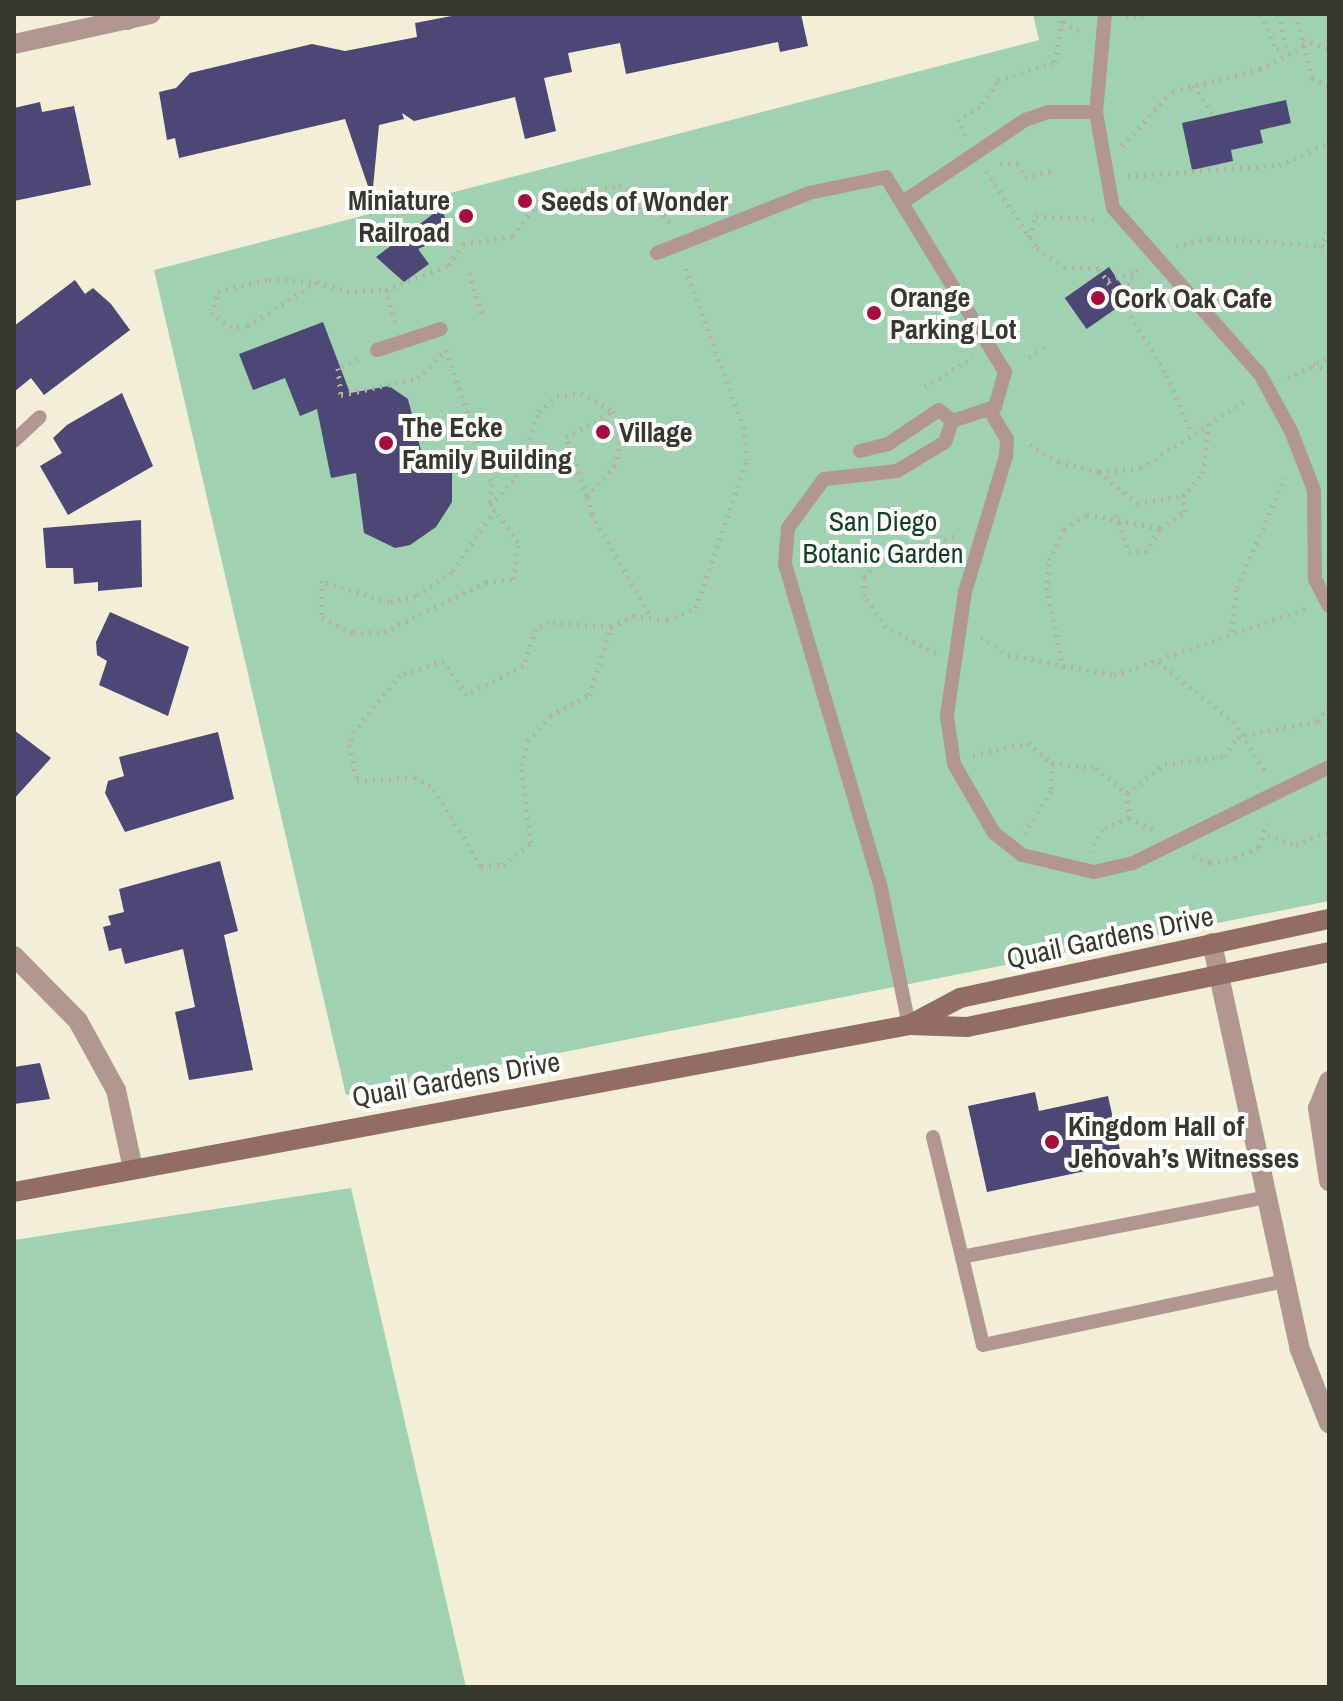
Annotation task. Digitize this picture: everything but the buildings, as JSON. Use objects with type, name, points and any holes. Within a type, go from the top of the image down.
[{"type":"main road","name":"Quail Gardens Drive","points":[[909,1025],[960,998],[1329,919]]},
{"type":"main road","name":"Quail Gardens Drive","points":[[14,1192],[132,1164],[909,1025],[967,1027],[1329,952]]},
{"type":"street","points":[[14,44],[151,14]]},
{"type":"street","points":[[1212,943],[1299,1347],[1329,1423]]},
{"type":"street","points":[[14,956],[78,1021],[116,1090],[132,1164]]},
{"type":"street","points":[[1329,1081],[1318,1108],[1329,1181]]},
{"type":"lane","points":[[1105,14],[1096,112],[1103,161],[1118,216],[1210,313],[1271,394],[1297,446],[1314,490],[1315,579],[1326,604]]},
{"type":"lane","points":[[906,200],[978,148],[1048,112],[1096,112]]},
{"type":"lane","points":[[657,253],[858,177],[886,177],[906,200],[1006,375],[990,411]]},
{"type":"lane","points":[[377,350],[441,329]]},
{"type":"lane","points":[[860,451],[888,444],[939,410],[952,421]]},
{"type":"lane","points":[[952,421],[990,411]]},
{"type":"lane","points":[[990,411],[1007,439],[951,660],[954,764],[971,802],[1016,851],[1086,871],[1133,863],[1329,767]]},
{"type":"lane","points":[[14,441],[40,417]]},
{"type":"lane","points":[[909,1025],[880,884],[785,564],[788,528],[824,479],[897,471],[945,442],[952,421]]},
{"type":"lane","points":[[933,1137],[983,1345],[1285,1281]]},
{"type":"lane","points":[[962,1257],[1267,1197]]},
{"type":"path","points":[[1063,14],[1055,62],[998,80],[983,104],[958,121],[978,148],[1029,237],[1053,262],[1099,269],[1108,280],[1167,375],[1191,432]]},
{"type":"path","points":[[1261,14],[1277,50],[1286,47],[1279,15]]},
{"type":"path","points":[[1296,14],[1312,78],[1329,87]]},
{"type":"path","points":[[1103,161],[1173,91],[1260,69],[1303,43],[1329,49]]},
{"type":"path","points":[[1194,85],[1214,116]]},
{"type":"path","points":[[1107,178],[1279,165],[1329,143]]},
{"type":"path","points":[[978,148],[1001,164],[1018,163],[1025,177],[1052,171]]},
{"type":"path","points":[[317,282],[247,326],[232,327],[212,314],[210,302],[233,284],[317,282],[347,291],[386,290],[449,265],[463,244],[513,236],[535,207],[584,186],[619,186],[647,197],[668,213],[744,428],[747,460],[696,608],[667,620],[633,616],[611,627],[549,622],[536,629],[523,666],[466,695],[444,661],[400,675],[354,731],[349,745],[357,781],[415,777],[434,789],[481,866],[519,857],[531,843],[521,765],[528,741],[550,716],[589,695],[611,627]]},
{"type":"path","points":[[1029,237],[1036,216],[1118,216]]},
{"type":"path","points":[[1321,248],[1329,227]]},
{"type":"path","points":[[1108,280],[1158,261],[1188,241],[1210,238],[1321,248],[1329,246]]},
{"type":"path","points":[[1118,295],[1131,286],[1134,272]]},
{"type":"path","points":[[469,273],[482,314]]},
{"type":"path","points":[[386,290],[398,343]]},
{"type":"path","points":[[925,387],[992,346]]},
{"type":"path","points":[[1029,357],[1046,346]]},
{"type":"path","points":[[1023,435],[1058,462],[1099,472],[1141,468],[1209,419],[1271,394],[1312,363],[1329,358]]},
{"type":"path","points":[[1312,363],[1329,372]]},
{"type":"path","points":[[451,369],[492,484],[492,507],[518,542],[514,579],[486,582],[384,632],[353,633],[322,618],[322,581],[389,602],[416,596],[452,572],[492,507],[516,477],[539,412],[557,396],[581,393],[613,411],[621,441],[615,465],[587,497]]},
{"type":"path","points":[[613,411],[566,437],[587,497],[651,618]]},
{"type":"path","points":[[1099,472],[1137,503],[1183,496],[1203,473],[1209,419]]},
{"type":"path","points":[[1231,631],[1250,551],[1297,446]]},
{"type":"path","points":[[1116,514],[1129,551],[1146,552],[1160,528],[1185,512],[1183,496]]},
{"type":"path","points":[[1063,668],[1047,590],[1049,560],[1064,529],[1087,514],[1116,514],[1160,528]]},
{"type":"path","points":[[951,660],[886,627],[864,595],[864,577],[871,564],[916,543],[966,534],[983,539]]},
{"type":"path","points":[[959,623],[1008,655],[1063,668],[1114,675],[1158,662],[1231,631],[1326,604]]},
{"type":"path","points":[[1158,662],[1245,736],[1276,792]]},
{"type":"path","points":[[1127,793],[1165,764],[1225,756],[1228,741],[1318,721],[1329,707]]},
{"type":"path","points":[[954,764],[989,748],[1028,743],[1052,763],[1096,768],[1127,793],[1129,818],[1102,829],[1086,871]]},
{"type":"path","points":[[1016,851],[1040,816],[1052,763]]},
{"type":"path","points":[[1268,835],[1296,845],[1329,832]]},
{"type":"green space","name":"San Diego Botanic Garden","points":[[1033,14],[1329,14],[1329,901],[346,1095],[154,270],[1039,40]]},
{"type":"green space","points":[[351,1188],[466,1687],[14,1687],[14,1240]]},
{"type":"place","name":"Seeds of Wonder","points":[[525,201]]},
{"type":"place","name":"Miniature Railroad","points":[[466,216]]},
{"type":"place","name":"Cork Oak Cafe","points":[[1098,298]]},
{"type":"place","name":"Orange Parking Lot","points":[[874,313]]},
{"type":"place","name":"Village","points":[[603,432]]},
{"type":"place","name":"The Ecke Family Building","points":[[386,443]]},
{"type":"place","name":"Kingdom Hall of Jehovah’s Witnesses","points":[[1052,1142]]}]
